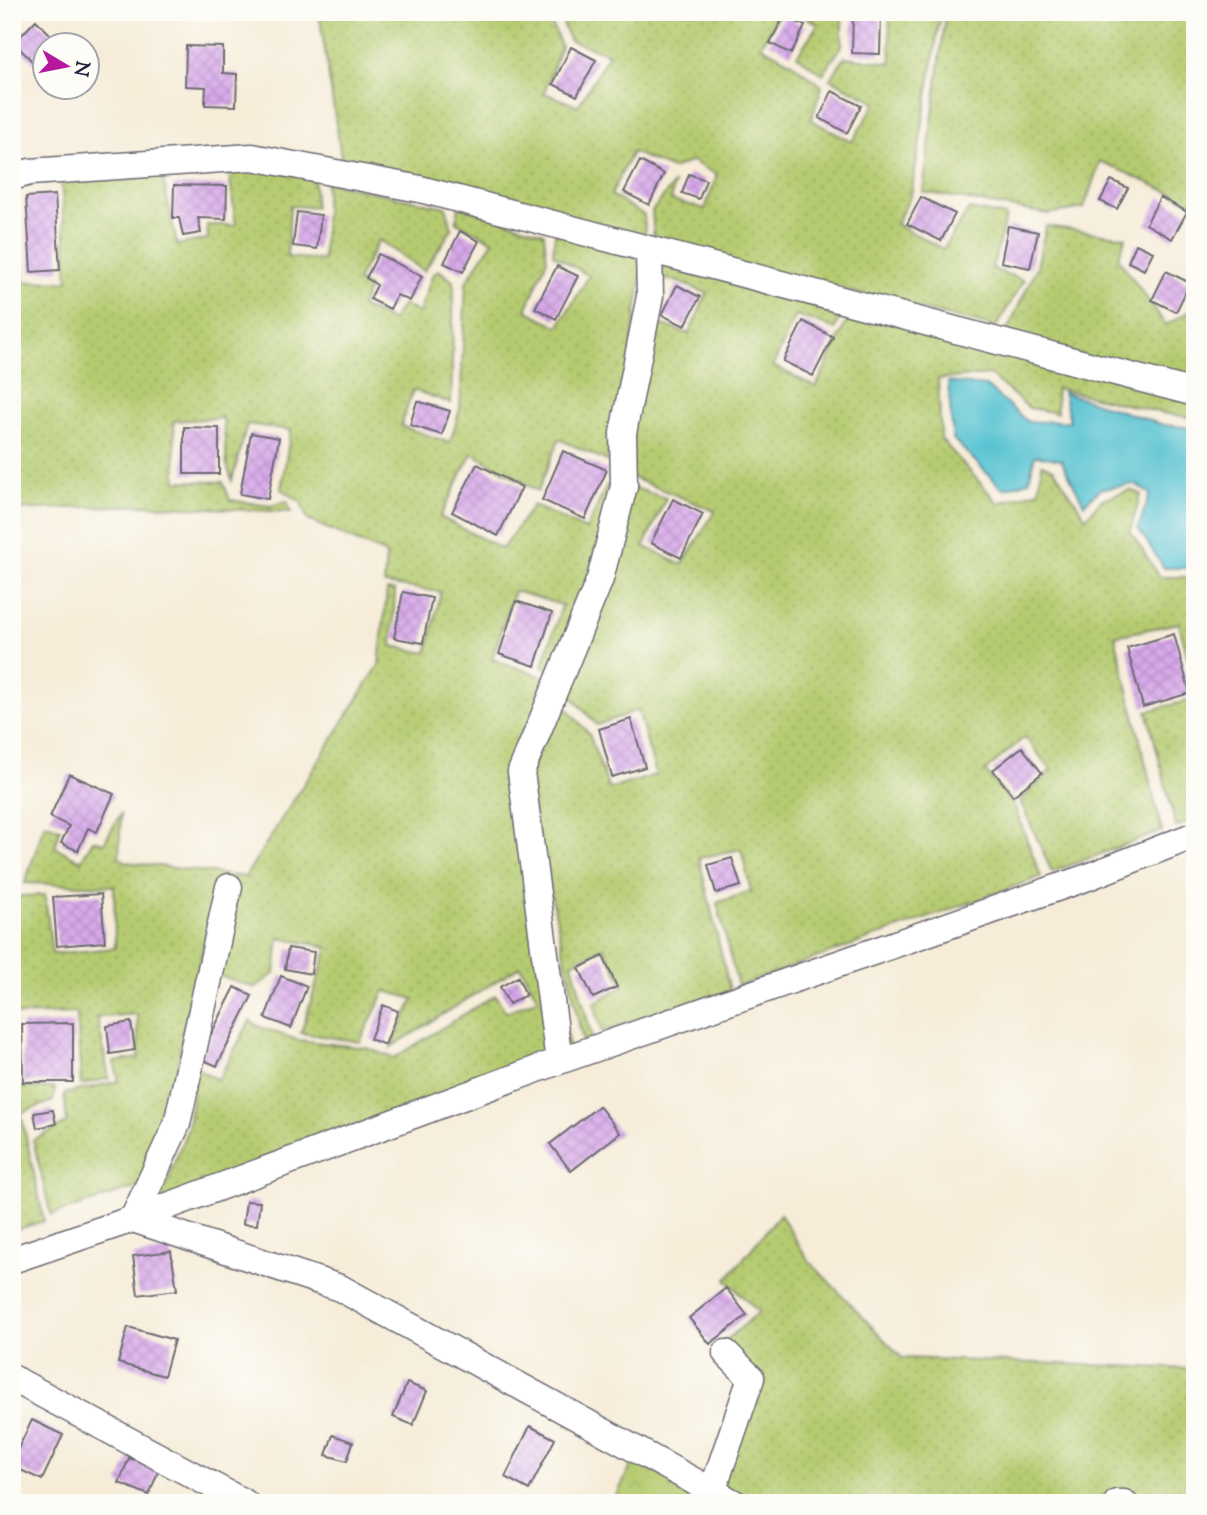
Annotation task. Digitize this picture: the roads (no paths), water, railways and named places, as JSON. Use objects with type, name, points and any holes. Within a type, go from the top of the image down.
[{"type":"street","points":[[12,177],[30,172],[252,158],[420,189],[1195,393]]},
{"type":"street","points":[[559,1061],[521,772],[600,579],[624,486],[623,433],[650,296],[649,251]]},
{"type":"street","points":[[12,1261],[133,1219],[559,1061],[1088,877],[1195,835]]},
{"type":"street","points":[[133,1219],[177,1124],[229,887]]},
{"type":"street","points":[[133,1219],[340,1288],[723,1497],[751,1378],[726,1353]]},
{"type":"street","points":[[12,1378],[245,1503]]},
{"type":"street","points":[[1117,1503],[1124,1503]]},
{"type":"water","points":[[948,382],[986,386],[1028,422],[1070,421],[1063,392],[1164,425],[1195,428],[1195,568],[1164,568],[1138,528],[1150,494],[1135,484],[1100,489],[1084,504],[1061,460],[1035,455],[1029,481],[1003,489],[953,439]]}]
